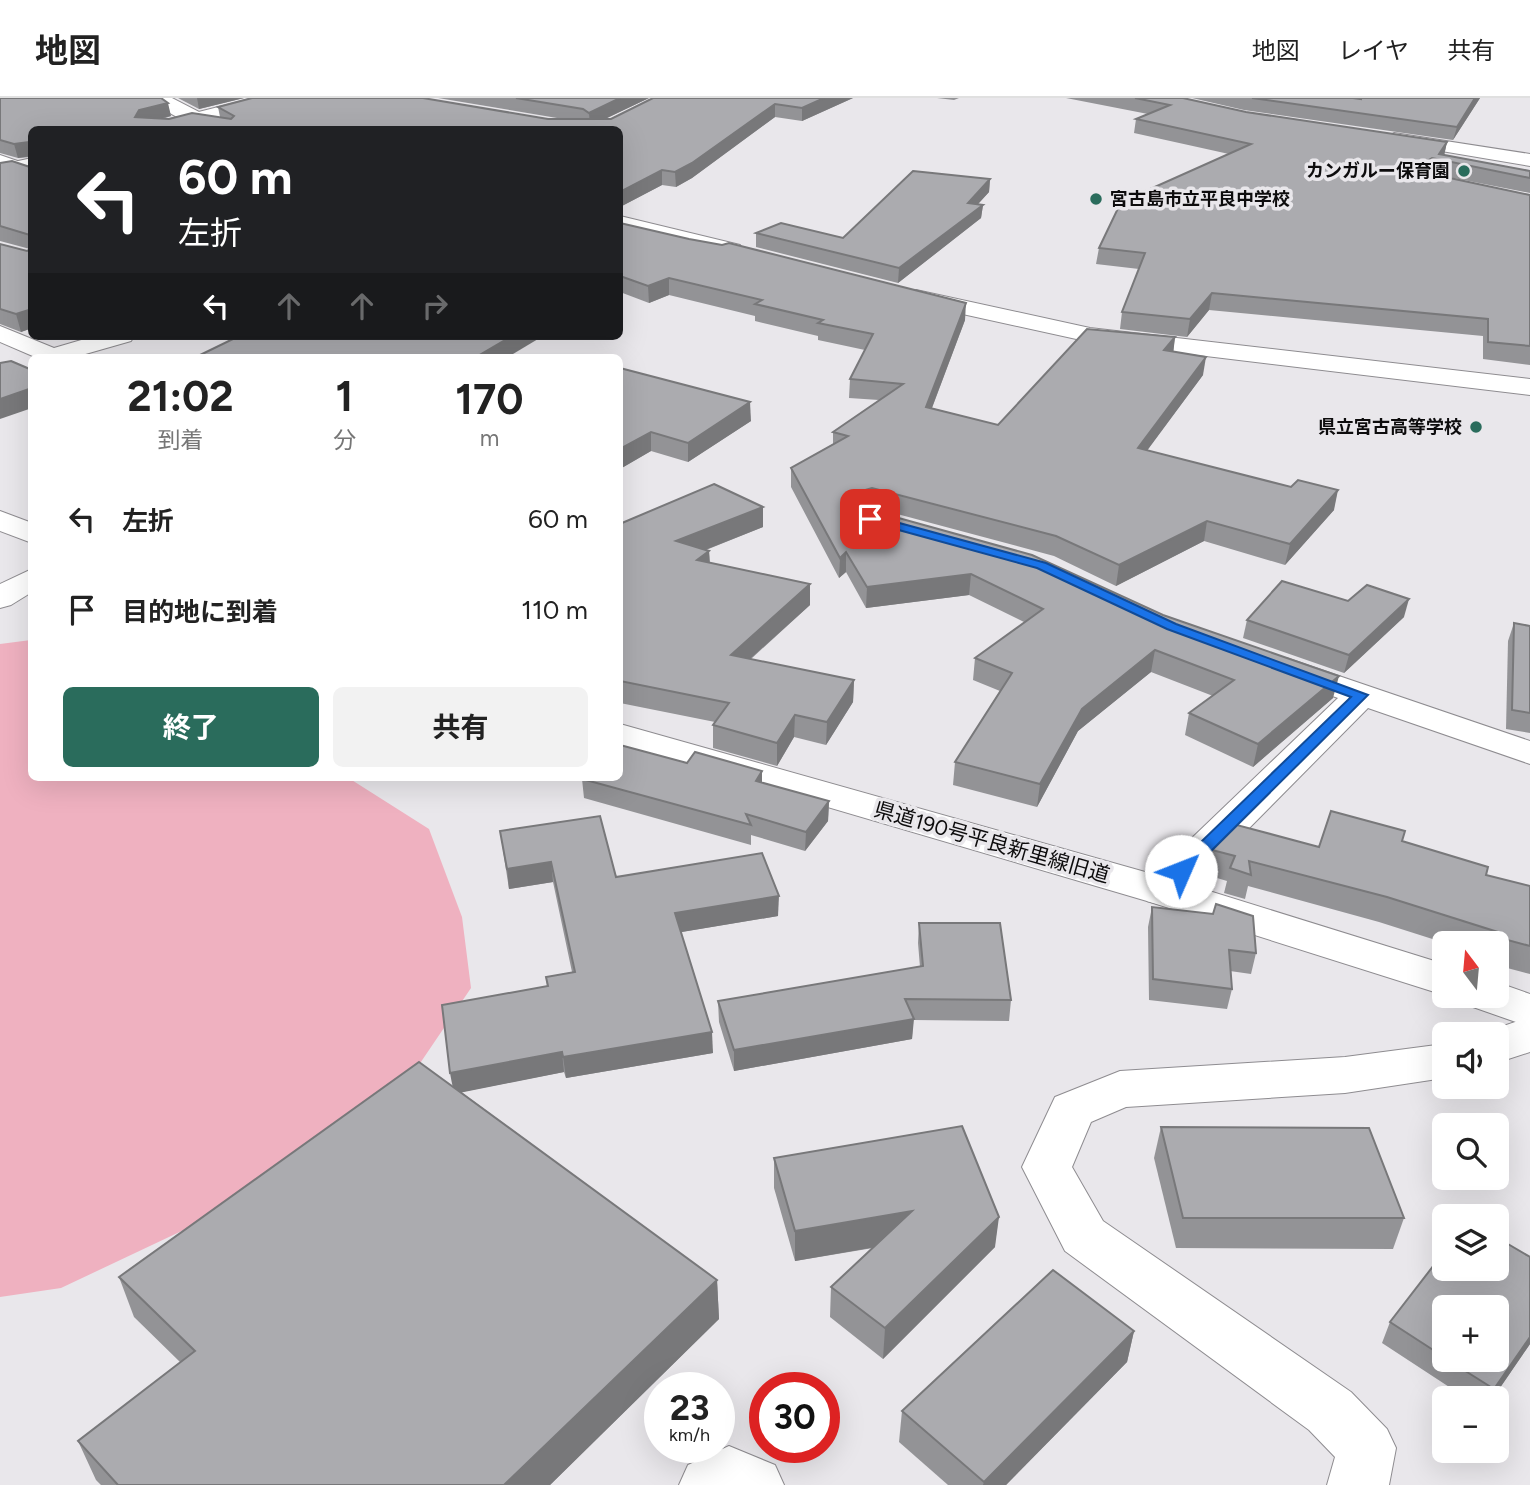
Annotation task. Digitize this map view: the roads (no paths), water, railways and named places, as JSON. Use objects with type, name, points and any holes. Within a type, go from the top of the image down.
[{"type":"street","points":[[160,98],[194,118],[215,126]]},
{"type":"street","points":[[164,126],[274,98]]},
{"type":"street","points":[[1380,136],[1530,160]]},
{"type":"street","points":[[1448,166],[1469,151]]},
{"type":"street","points":[[623,223],[749,254]]},
{"type":"street","points":[[891,290],[1090,335],[1530,387]]},
{"type":"street","points":[[0,333],[30,354]]},
{"type":"street","points":[[59,354],[108,340]]},
{"type":"street","points":[[0,520],[28,532]]},
{"type":"street","points":[[0,598],[28,580]]},
{"type":"street","points":[[1260,659],[1530,753]]},
{"type":"street","points":[[1161,891],[1361,695]]},
{"type":"street","name":"県道190号平良新里線旧道","points":[[623,736],[1161,891],[1432,976]]},
{"type":"street","points":[[1509,1003],[1530,1011]]},
{"type":"street","points":[[1509,1041],[1530,1034]]},
{"type":"street","points":[[1357,1485],[1361,1479],[1366,1448],[1330,1411],[1084,1236],[1047,1167],[1072,1110],[1120,1090],[1345,1075],[1432,1063]]},
{"type":"street","points":[[709,1485],[729,1474],[754,1485]]},
{"type":"place","name":"カンガルー保育園","points":[[1464,171]]},
{"type":"place","name":"宮古島市立平良中学校","points":[[1096,199]]},
{"type":"place","name":"県立宮古高等学校","points":[[1476,427]]}]
